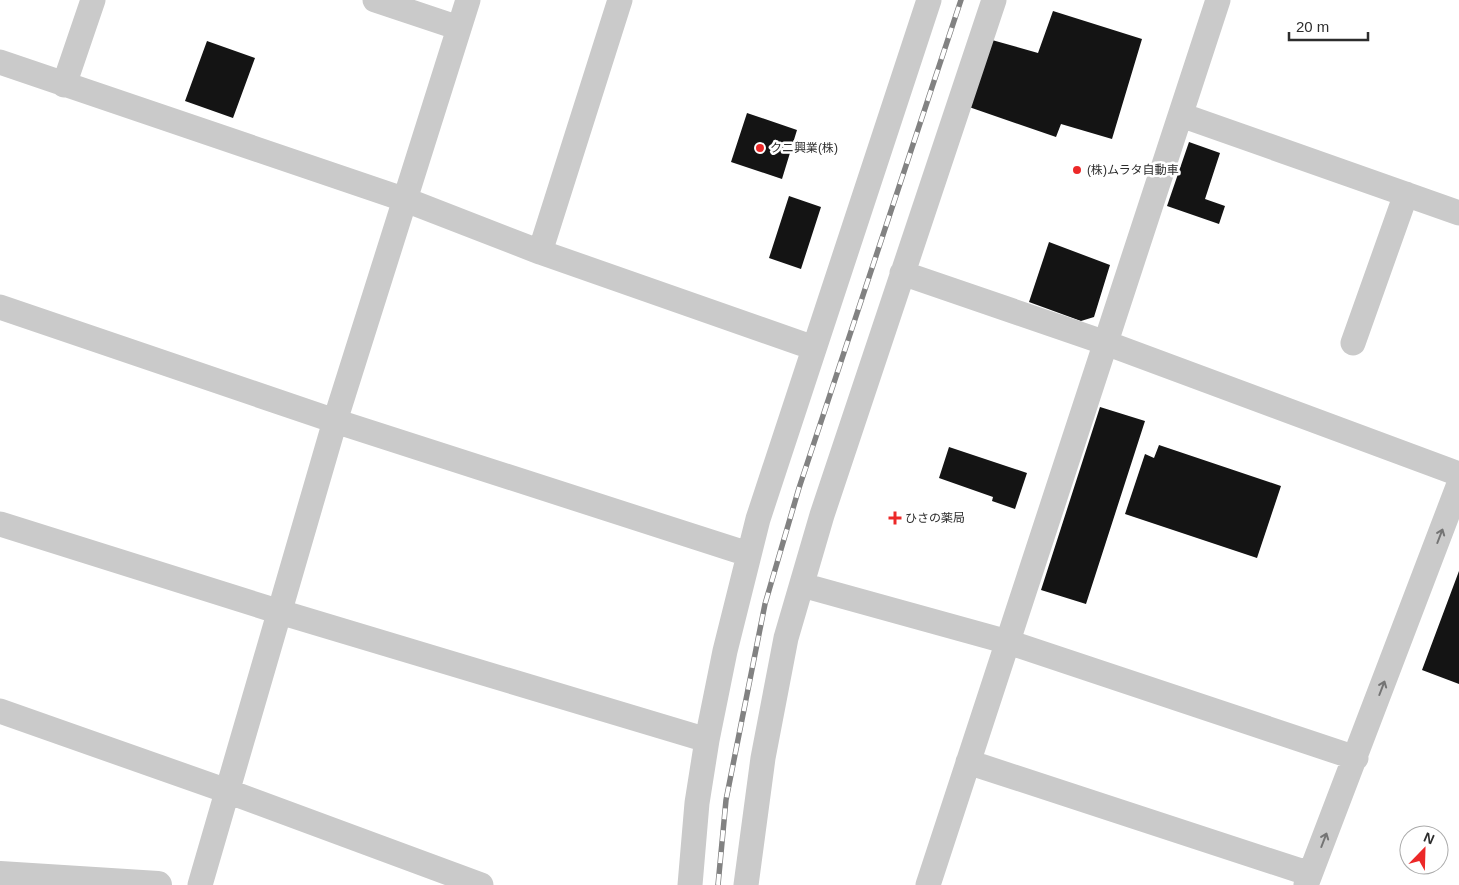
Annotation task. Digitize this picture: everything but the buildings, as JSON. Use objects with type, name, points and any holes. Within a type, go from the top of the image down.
[{"type":"street","points":[[64,85],[92,0]]},
{"type":"street","points":[[375,0],[459,28]]},
{"type":"street","points":[[200,885],[335,421],[468,0]]},
{"type":"street","points":[[540,252],[620,0]]},
{"type":"street","points":[[690,885],[697,803],[707,740],[748,554],[929,0]]},
{"type":"street","points":[[746,885],[763,758],[786,638],[822,515],[994,0]]},
{"type":"street","points":[[928,885],[1218,0]]},
{"type":"street","points":[[0,62],[406,200],[540,252],[814,348]]},
{"type":"street","points":[[1180,115],[1459,213]]},
{"type":"street","points":[[1353,343],[1406,194]]},
{"type":"street","points":[[902,273],[1106,343],[1459,474]]},
{"type":"street","points":[[0,307],[335,421],[748,554]]},
{"type":"street","points":[[968,762],[1308,880],[1459,484]]},
{"type":"street","points":[[0,524],[280,612],[707,740]]},
{"type":"street","points":[[802,585],[1008,642],[1356,758]]},
{"type":"street","points":[[0,711],[227,791],[480,885]]},
{"type":"street","points":[[0,875],[158,885]]},
{"type":"railway","points":[[718,885],[726,800],[765,604],[799,488],[961,0]]},
{"type":"place","name":"クニ興業(株)","points":[[760,148]]},
{"type":"place","name":"(株)ムラタ自動車","points":[[1077,170]]},
{"type":"place","name":"ひさの薬局","points":[[895,518]]}]
